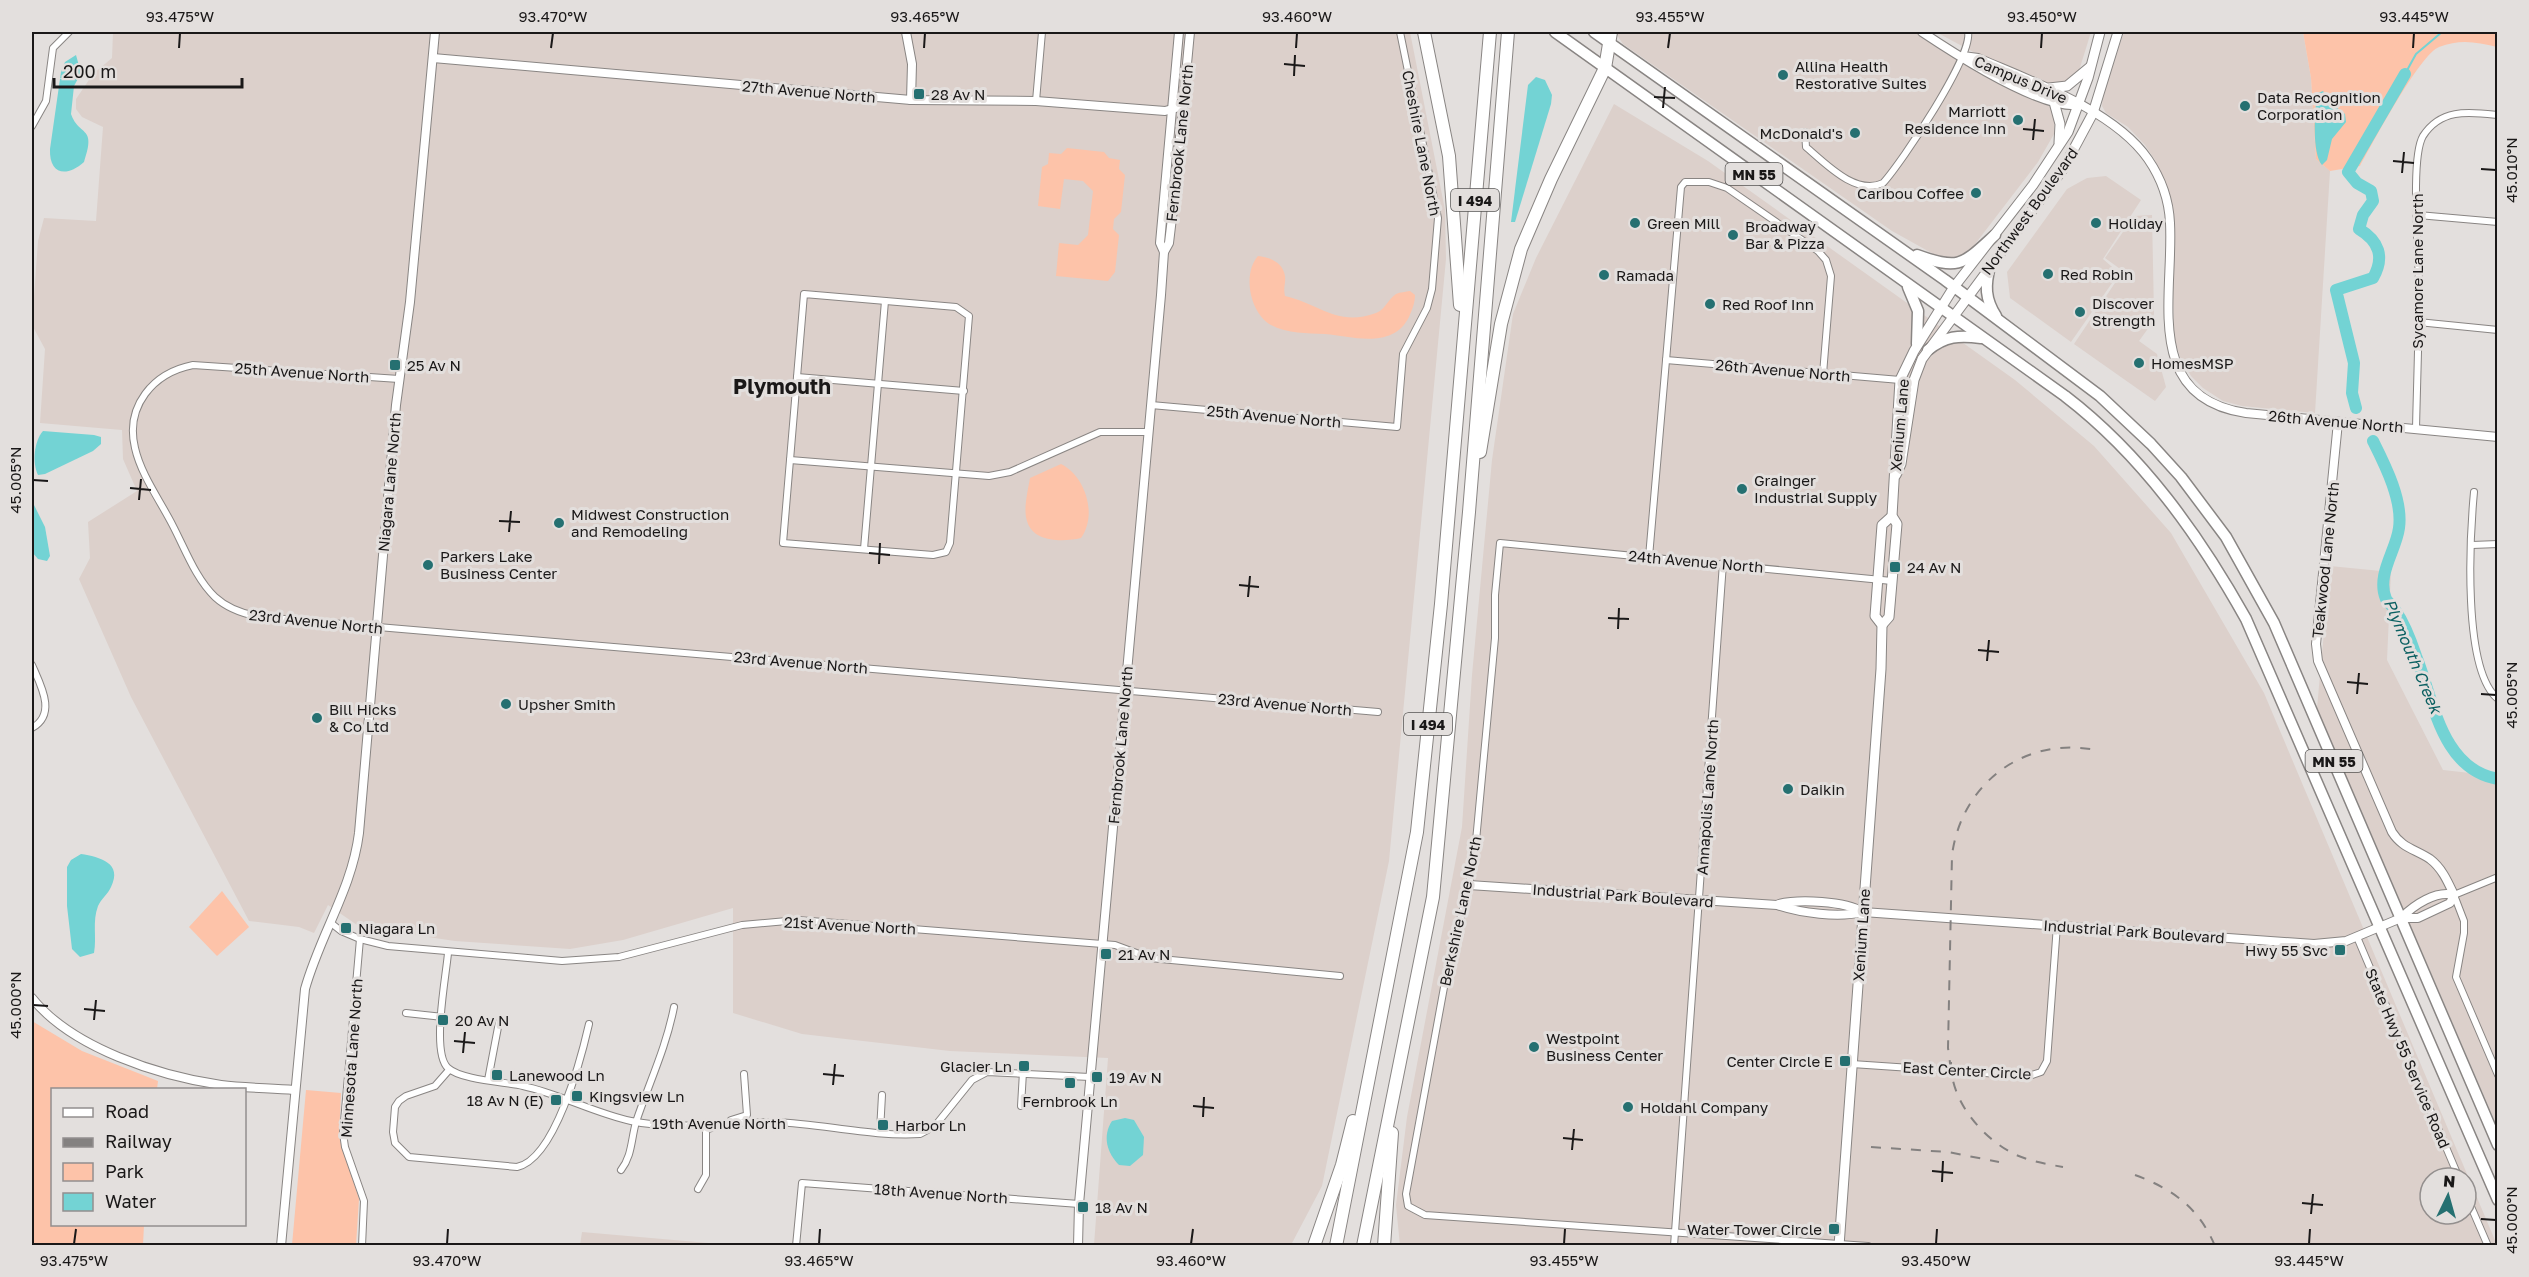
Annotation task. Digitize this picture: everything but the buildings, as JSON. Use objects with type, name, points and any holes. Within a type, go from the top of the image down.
[{"type":"highway","points":[[1418,32],[1438,139],[1448,148]]},
{"type":"highway","points":[[1424,32],[1448,148],[1459,289],[1461,369]]},
{"type":"highway","name":"I 494","points":[[1336,1245],[1417,832],[1490,32]]},
{"type":"highway","name":"I 494","points":[[1363,1245],[1433,897],[1469,512],[1508,32]]},
{"type":"highway","name":"MN 55","points":[[1555,32],[2065,396],[2101,428],[2157,486],[2205,550],[2246,619],[2498,1200]]},
{"type":"highway","name":"MN 55","points":[[1594,32],[1610,36],[1967,296],[2100,396],[2181,477],[2226,537],[2274,623],[2498,1145]]},
{"type":"highway","points":[[1469,512],[1501,324],[1521,249],[1551,179],[1605,68],[1610,36]]},
{"type":"highway","points":[[1902,250],[1946,265],[1954,264],[1964,261],[1995,235]]},
{"type":"highway","points":[[1990,266],[1985,283],[1987,295],[2000,321]]},
{"type":"highway","points":[[1905,282],[1918,311],[1923,347],[1954,336],[1984,338]]},
{"type":"highway","points":[[1384,1245],[1400,1065]]},
{"type":"highway","points":[[1314,1245],[1342,1165],[1361,1092],[1370,1075]]},
{"type":"main road","name":"Northwest Boulevard","points":[[1940,308],[1953,286],[1995,235],[2059,146],[2078,105],[2092,65],[2100,32]]},
{"type":"main road","name":"Northwest Boulevard","points":[[1952,316],[2063,169],[2093,113],[2118,32]]},
{"type":"main road","points":[[2049,88],[2067,86],[2092,65]]},
{"type":"main road","points":[[2054,102],[2060,124],[2059,146]]},
{"type":"main road","name":"Xenium Lane","points":[[1894,480],[1901,464],[1914,380],[1923,347],[1940,308]]},
{"type":"main road","name":"Xenium Lane","points":[[1839,1244],[1882,625],[1889,617],[1897,524],[1892,516],[1900,380],[1923,347],[1952,316]]},
{"type":"main road","name":"Xenium Lane","points":[[1882,625],[1875,616],[1882,525],[1892,516]]},
{"type":"street","points":[[32,126],[41,113],[48,89],[53,48],[69,32]]},
{"type":"street","points":[[906,32],[912,64],[910,100]]},
{"type":"street","points":[[1036,101],[1042,32]]},
{"type":"street","name":"Fernbrook Lane North","points":[[1164,252],[1160,243],[1179,32]]},
{"type":"street","name":"Fernbrook Lane North","points":[[1076,1243],[1164,252],[1169,243],[1190,32]]},
{"type":"street","name":"Cheshire Lane North","points":[[1396,427],[1403,354],[1409,337],[1427,308],[1432,289],[1438,218],[1400,32]]},
{"type":"street","name":"Campus Drive","points":[[1922,32],[1963,56],[1974,66],[2054,102],[2065,106],[2078,105]]},
{"type":"street","points":[[1805,132],[1806,147],[1817,156],[1854,183],[1868,188],[1876,186],[1888,177],[1924,124],[1963,56],[1968,45],[1968,32]]},
{"type":"street","name":"Niagara Lane North","points":[[294,1090],[305,989],[313,964],[348,883],[359,838],[399,379],[410,302],[435,34]]},
{"type":"street","name":"Campus Drive","points":[[1963,56],[1978,58],[2069,97],[2138,146],[2157,174],[2164,190],[2170,223],[2168,329],[2174,360],[2185,379]]},
{"type":"street","name":"27th Avenue North","points":[[433,58],[910,100],[1036,101],[1172,109],[1183,106]]},
{"type":"street","name":"Sycamore Lane North","points":[[2416,429],[2418,214],[2416,154],[2423,136],[2444,117],[2472,112],[2498,115]]},
{"type":"street","points":[[1649,556],[1681,187],[1685,182],[1709,182],[1726,188],[1818,251],[1826,260],[1832,276],[1823,374]]},
{"type":"street","points":[[2418,214],[2498,222]]},
{"type":"street","points":[[804,294],[885,301],[956,307],[967,313],[970,321],[950,547],[939,556],[783,543],[804,294]]},
{"type":"street","points":[[864,549],[885,301]]},
{"type":"street","points":[[2418,322],[2498,330]]},
{"type":"street","name":"26th Avenue North","points":[[1666,360],[1900,380]]},
{"type":"street","name":"25th Avenue North","points":[[225,605],[200,578],[140,462],[133,436],[137,409],[150,386],[170,371],[205,364],[399,379]]},
{"type":"street","points":[[797,377],[964,391]]},
{"type":"street","name":"26th Avenue North","points":[[2185,379],[2203,397],[2231,411],[2498,437]]},
{"type":"street","name":"25th Avenue North","points":[[1151,405],[1396,427]]},
{"type":"street","name":"Teakwood Lane North","points":[[2338,422],[2316,644],[2318,662],[2392,832],[2405,848],[2430,860],[2439,868],[2454,895],[2464,921],[2456,977],[2498,1075]]},
{"type":"street","points":[[790,460],[989,476],[1010,472],[1100,432],[1149,432]]},
{"type":"street","points":[[2474,492],[2472,545],[2475,650],[2490,691],[2498,699]]},
{"type":"street","name":"24th Avenue North","points":[[1500,543],[1892,581]]},
{"type":"street","name":"Berkshire Lane North","points":[[1500,543],[1495,595],[1495,638],[1476,841],[1469,885],[1447,972],[1406,1194],[1407,1206],[1425,1215],[1676,1232]]},
{"type":"street","points":[[2472,545],[2498,543]]},
{"type":"street","name":"Annapolis Lane North","points":[[1674,1245],[1723,563]]},
{"type":"street","name":"23rd Avenue North","points":[[225,605],[242,613],[261,617],[1125,688],[1378,712]]},
{"type":"street","points":[[32,665],[46,705],[43,719],[32,728]]},
{"type":"street","name":"Industrial Park Boulevard","points":[[1469,885],[1777,905],[1790,909],[1849,915],[1863,912],[2314,944],[2338,943],[2357,937],[2401,918],[2412,907],[2445,892],[2454,895],[2498,877]]},
{"type":"street","name":"Industrial Park Boulevard","points":[[2401,918],[2418,918],[2450,903],[2454,895]]},
{"type":"street","name":"21st Avenue North","points":[[331,923],[341,931],[360,939],[388,946],[533,960],[590,960],[641,952],[742,925],[798,920],[1102,944],[1126,948],[1150,958],[1340,976]]},
{"type":"street","name":"East Center Circle","points":[[1852,1064],[2029,1076],[2041,1072],[2047,1061],[2057,925]]},
{"type":"street","name":"State Hwy 55 Service Road","points":[[2357,937],[2454,1166]]},
{"type":"street","name":"Minnesota Lane North","points":[[360,939],[343,1133],[345,1147],[364,1201],[362,1245]]},
{"type":"street","points":[[448,953],[440,1053],[449,1070],[435,1086],[406,1096],[395,1107],[393,1132],[395,1143],[409,1157],[526,1166],[534,1159],[558,1121],[589,1024]]},
{"type":"street","points":[[32,998],[51,1018],[74,1033],[147,1067],[216,1084],[294,1090],[281,1245]]},
{"type":"street","points":[[621,1170],[629,1160],[636,1122],[664,1051],[674,1007]]},
{"type":"street","points":[[406,1013],[442,1017]]},
{"type":"street","points":[[488,1080],[499,1022]]},
{"type":"street","name":"19th Avenue North","points":[[449,1070],[467,1077],[539,1090],[636,1122],[801,1124],[912,1134],[928,1131],[979,1075],[996,1070],[1090,1077]]},
{"type":"street","points":[[1021,1106],[1023,1072]]},
{"type":"street","points":[[698,1189],[706,1175],[706,1130],[747,1115],[744,1074]]},
{"type":"street","points":[[880,1131],[882,1095]]},
{"type":"street","name":"18th Avenue North","points":[[796,1245],[802,1183],[1079,1204]]},
{"type":"street","points":[[2478,1222],[2488,1245]]},
{"type":"street","points":[[1676,1232],[1868,1245]]},
{"type":"shaded area","points":[[113,32],[1410,32],[1445,210],[1446,259],[1389,861],[1322,1186],[1291,1245],[1094,1245],[1108,1058],[950,1051],[802,1034],[733,1013],[733,908],[623,940],[570,949],[455,941],[360,927],[328,905],[314,933],[299,927],[249,921],[131,697],[79,579],[90,558],[88,522],[137,491],[123,459],[122,430],[40,423],[45,349],[32,325],[38,241],[44,218],[96,221],[103,127],[82,117],[76,109],[76,99],[93,74],[112,58]]},
{"type":"shaded area","points":[[1615,32],[1915,32],[1942,51],[2048,105],[2055,112],[2054,134],[2038,162],[1969,252],[1960,258],[1946,261],[1892,231],[1623,44]]},
{"type":"shaded area","points":[[1936,32],[2091,32],[2078,74],[2065,85],[2049,84],[1988,60]]},
{"type":"shaded area","points":[[2124,32],[2303,32],[2311,78],[2316,159],[2330,171],[2315,413],[2242,406],[2223,401],[2203,388],[2191,376],[2180,357],[2174,337],[2172,223],[2165,186],[2155,160],[2145,145],[2128,127],[2106,113],[2102,106],[2103,95]]},
{"type":"shaded area","points":[[1614,104],[1708,161],[2015,380],[2094,446],[2171,533],[2264,693],[2464,1166],[2418,1166],[2418,1226],[2478,1226],[2478,1200],[2497,1245],[1400,1246],[1396,1205],[1407,1117],[1462,827],[1472,675],[1492,460],[1513,314],[1536,258]]},
{"type":"shaded area","points":[[2106,176],[2141,200],[2103,259],[2119,273],[2071,342],[2010,298],[2007,272],[2067,189],[2087,178]]},
{"type":"shaded area","points":[[2152,215],[2154,314],[2152,323],[2139,341],[2157,354],[2166,387],[2155,401],[2074,344],[2123,271],[2105,258],[2134,216]]},
{"type":"shaded area","points":[[2330,566],[2391,572],[2387,660],[2443,770],[2497,776],[2497,1126],[2317,708]]},
{"type":"shaded area","points":[[582,1232],[720,1244],[720,1245],[580,1245]]},
{"type":"green space","points":[[2303,32],[2497,32],[2497,47],[2468,42],[2439,47],[2420,65],[2360,166],[2330,171],[2316,159],[2311,78]]},
{"type":"green space","points":[[1067,148],[1104,152],[1109,158],[1120,160],[1119,169],[1125,175],[1121,212],[1114,219],[1113,229],[1119,235],[1115,272],[1108,281],[1056,276],[1059,243],[1078,245],[1088,235],[1093,191],[1083,181],[1064,179],[1060,209],[1038,206],[1042,167],[1048,164],[1049,153],[1061,154]]},
{"type":"green space","points":[[1258,256],[1271,259],[1284,271],[1285,296],[1329,313],[1362,317],[1382,309],[1396,294],[1410,291],[1415,295],[1413,306],[1402,327],[1393,334],[1372,339],[1277,328],[1264,319],[1253,303],[1250,273]]},
{"type":"green space","points":[[1061,464],[1077,477],[1086,496],[1088,518],[1081,538],[1058,540],[1042,537],[1030,528],[1027,521],[1026,505],[1030,478]]},
{"type":"green space","points":[[222,891],[249,927],[217,956],[189,927]]},
{"type":"green space","points":[[32,1021],[82,1051],[158,1081],[157,1088],[51,1088],[51,1226],[144,1226],[143,1245],[32,1245]]},
{"type":"green space","points":[[306,1090],[341,1093],[339,1137],[359,1199],[356,1245],[292,1245]]},
{"type":"water","points":[[76,55],[81,73],[74,86],[71,114],[88,137],[89,142],[84,162],[65,172],[52,164],[50,149],[61,72],[65,62]]},
{"type":"water","points":[[1536,77],[1545,80],[1552,95],[1551,104],[1515,222],[1511,222],[1528,85]]},
{"type":"water","points":[[2323,91],[2332,104],[2345,114],[2346,122],[2332,139],[2327,160],[2322,165],[2315,141],[2315,119],[2318,93]]},
{"type":"water","points":[[43,431],[94,435],[101,437],[101,444],[93,451],[45,474],[38,475],[35,452]]},
{"type":"water","points":[[32,501],[45,527],[50,556],[47,561],[38,559],[32,552]]},
{"type":"water","points":[[81,854],[102,859],[108,863],[114,872],[114,879],[96,912],[94,953],[80,957],[72,949],[67,906],[67,867],[71,860]]},
{"type":"water","points":[[1125,1118],[1134,1120],[1144,1137],[1143,1155],[1130,1166],[1119,1165],[1111,1155],[1107,1144],[1107,1133],[1112,1121]]},
{"type":"waterway","name":"Plymouth Creek","points":[[2405,74],[2416,54],[2442,32]]},
{"type":"waterway","name":"Plymouth Creek","points":[[2356,408],[2352,393],[2354,363],[2336,290],[2373,278],[2379,263],[2379,256],[2375,244],[2359,229],[2363,215],[2373,201],[2371,191],[2357,183],[2348,172],[2405,74]]},
{"type":"waterway","name":"Plymouth Creek","points":[[2373,441],[2396,494],[2400,517],[2397,537],[2383,581],[2386,599],[2407,632],[2442,731],[2452,748],[2464,762],[2479,773],[2498,779]]},
{"type":"railway","points":[[1951,1070],[1948,1048],[1952,855],[1958,829],[1969,805],[1984,785],[2003,769],[2024,757],[2048,750],[2073,748],[2100,751]]},
{"type":"railway","points":[[1951,1062],[1952,1076],[1962,1103],[1970,1116],[1990,1138],[2014,1154],[2063,1167]]},
{"type":"railway","points":[[1871,1147],[1948,1152],[1999,1162]]},
{"type":"railway","points":[[2135,1175],[2161,1187],[2183,1202],[2201,1221],[2215,1246]]},
{"type":"place","name":"Allina Health Restorative Suites","points":[[1783,75]]},
{"type":"place","name":"28 Av N","points":[[919,94]]},
{"type":"place","name":"Data Recognition Corporation","points":[[2245,106]]},
{"type":"place","name":"Marriott Residence Inn","points":[[2018,120]]},
{"type":"place","name":"McDonald's","points":[[1855,133]]},
{"type":"place","name":"Caribou Coffee","points":[[1976,193]]},
{"type":"place","name":"Green Mill","points":[[1635,223]]},
{"type":"place","name":"Holiday","points":[[2096,223]]},
{"type":"place","name":"Broadway Bar & Pizza","points":[[1733,235]]},
{"type":"place","name":"Red Robin","points":[[2048,274]]},
{"type":"place","name":"Ramada","points":[[1604,275]]},
{"type":"place","name":"Red Roof Inn","points":[[1710,304]]},
{"type":"place","name":"Discover Strength","points":[[2080,312]]},
{"type":"place","name":"HomesMSP","points":[[2139,363]]},
{"type":"place","name":"25 Av N","points":[[395,365]]},
{"type":"place","name":"Grainger Industrial Supply","points":[[1742,489]]},
{"type":"place","name":"Midwest Construction and Remodeling","points":[[559,523]]},
{"type":"place","name":"Parkers Lake Business Center","points":[[428,565]]},
{"type":"place","name":"24 Av N","points":[[1895,567]]},
{"type":"place","name":"Upsher Smith","points":[[506,704]]},
{"type":"place","name":"Bill Hicks & Co Ltd","points":[[317,718]]},
{"type":"place","name":"Daikin","points":[[1788,789]]},
{"type":"place","name":"Niagara Ln","points":[[346,928]]},
{"type":"place","name":"Hwy 55 Svc","points":[[2340,950]]},
{"type":"place","name":"21 Av N","points":[[1106,954]]},
{"type":"place","name":"20 Av N","points":[[443,1020]]},
{"type":"place","name":"Westpoint Business Center","points":[[1534,1047]]},
{"type":"place","name":"Center Circle E","points":[[1845,1061]]},
{"type":"place","name":"Glacier Ln","points":[[1024,1066]]},
{"type":"place","name":"Lanewood Ln","points":[[497,1075]]},
{"type":"place","name":"19 Av N","points":[[1097,1077]]},
{"type":"place","name":"Fernbrook Ln","points":[[1070,1083]]},
{"type":"place","name":"Kingsview Ln","points":[[577,1096]]},
{"type":"place","name":"18 Av N (E)","points":[[556,1100]]},
{"type":"place","name":"Holdahl Company","points":[[1628,1107]]},
{"type":"place","name":"Harbor Ln","points":[[883,1125]]},
{"type":"place","name":"18 Av N","points":[[1083,1207]]},
{"type":"place","name":"Water Tower Circle","points":[[1834,1229]]},
{"type":"district","name":"Plymouth","points":[[782,386]]}]
